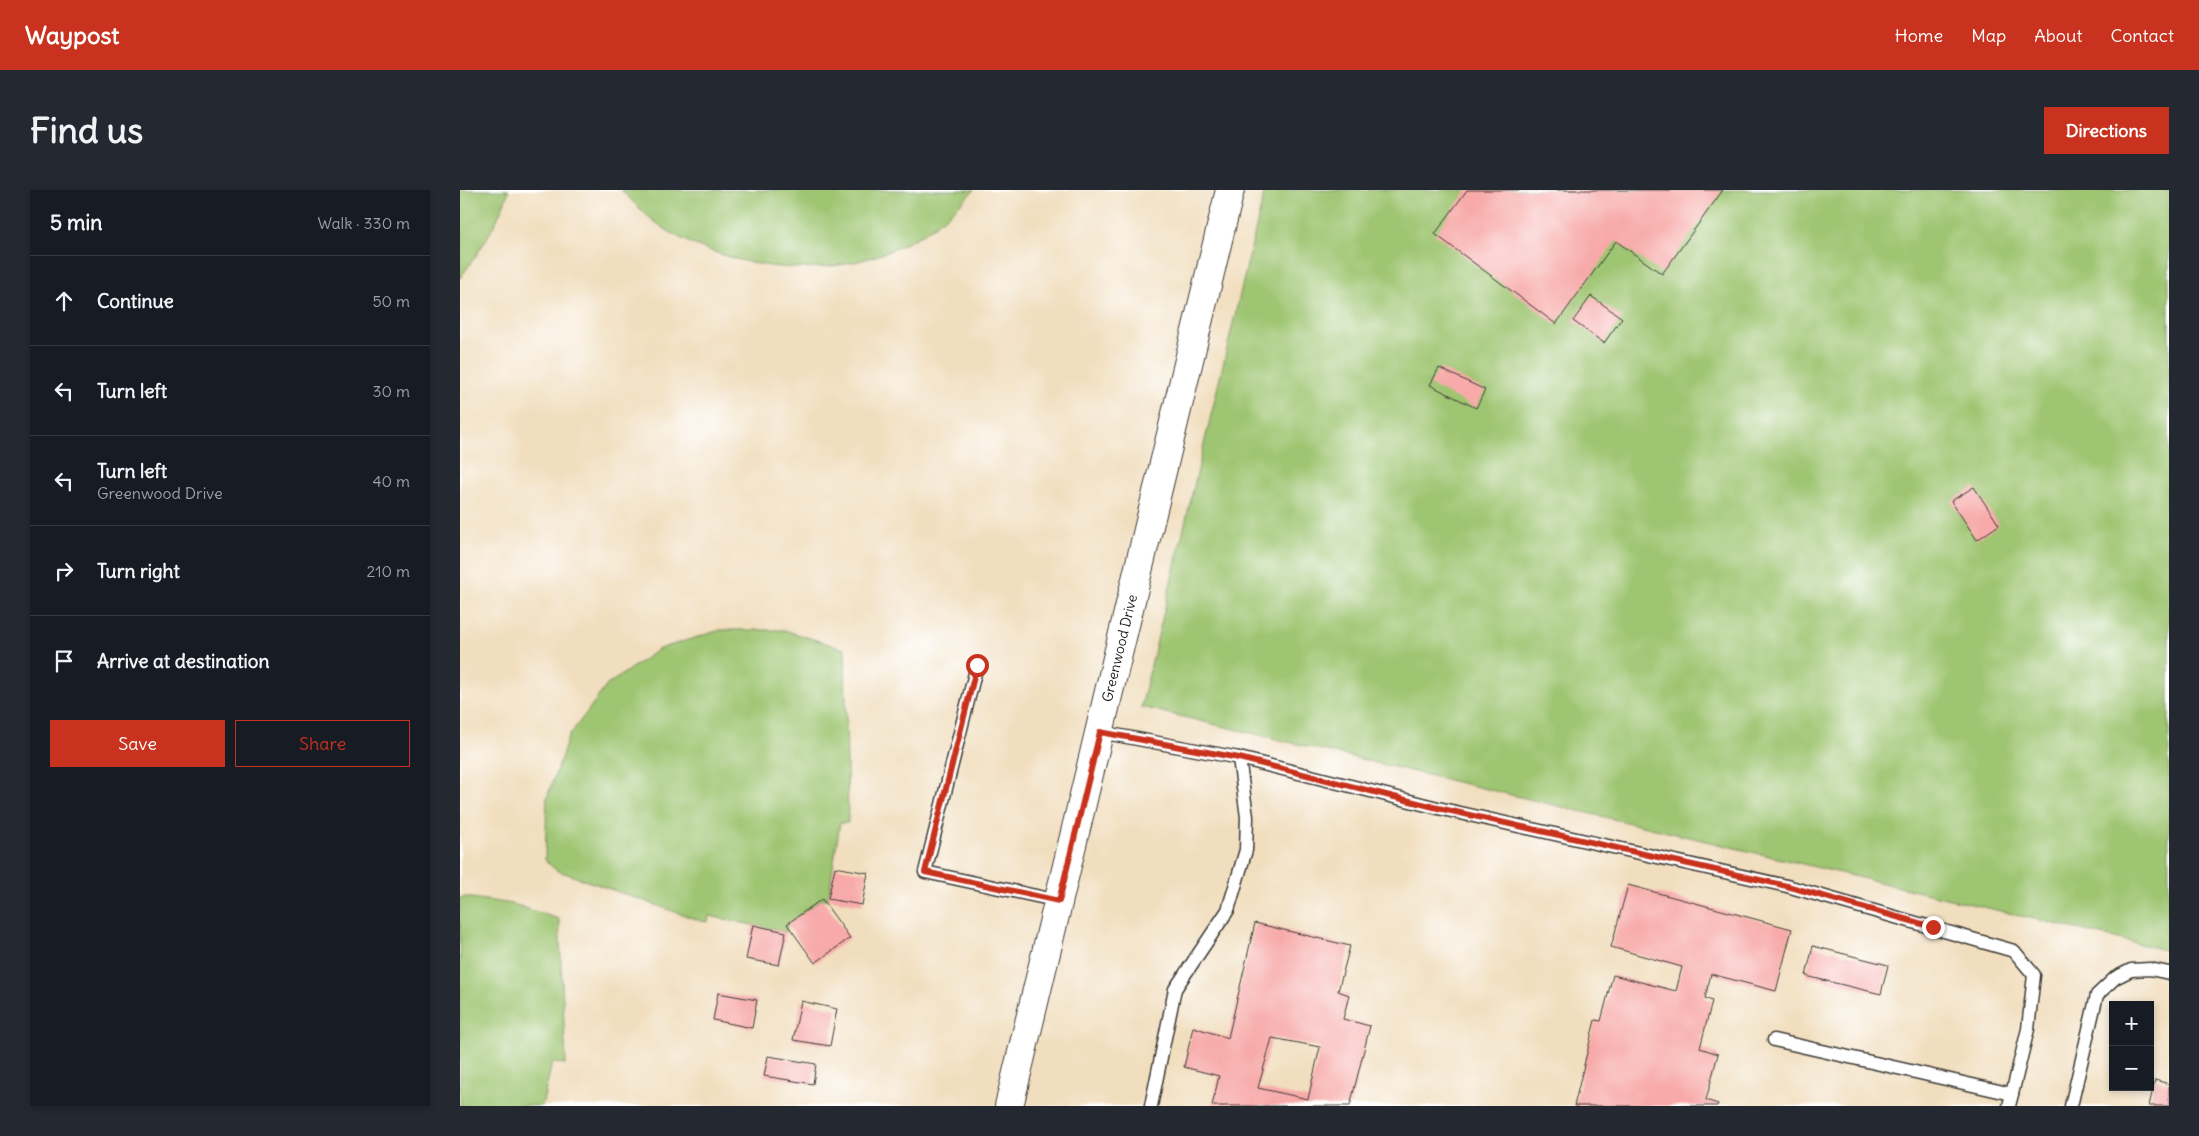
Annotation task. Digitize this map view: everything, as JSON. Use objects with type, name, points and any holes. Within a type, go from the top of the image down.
[{"type":"main road","name":"Greenwood Drive","points":[[1009,1106],[1230,190]]},
{"type":"lane","points":[[977,665],[925,872],[1059,901]]},
{"type":"lane","points":[[1100,732],[1239,758],[1438,808],[1787,886],[2014,951],[2034,975],[2028,1028],[2010,1100],[1774,1040]]},
{"type":"lane","points":[[1151,1106],[1175,990],[1228,910],[1246,850],[1246,816],[1239,758]]},
{"type":"lane","points":[[2071,1106],[2097,995],[2116,978],[2131,970],[2150,968],[2169,973]]},
{"type":"green space","points":[[460,190],[509,190],[488,236],[460,278]]},
{"type":"green space","points":[[621,190],[974,190],[952,211],[925,232],[900,246],[873,257],[845,264],[787,267],[758,264],[729,257],[680,238],[659,225]]},
{"type":"green space","points":[[1265,190],[2169,190],[2169,951],[1141,707]]},
{"type":"green space","points":[[720,630],[784,630],[845,649],[848,823],[840,823],[828,899],[822,899],[787,924],[786,932],[709,916],[708,922],[701,921],[556,870],[545,860],[547,797],[569,736],[607,685],[659,649]]},
{"type":"green space","points":[[465,897],[513,904],[559,919],[566,1064],[552,1063],[542,1106],[460,1106],[460,898]]},
{"type":"building","points":[[1467,190],[1723,190],[1662,274],[1616,241],[1556,324],[1435,234]]},
{"type":"building","points":[[1591,296],[1622,318],[1604,343],[1573,321]]},
{"type":"building","points":[[1439,368],[1485,390],[1476,408],[1430,385]]},
{"type":"building","points":[[1974,487],[1999,525],[1977,540],[1951,501]]},
{"type":"building","points":[[835,867],[868,873],[862,905],[828,899]]},
{"type":"building","points":[[1628,885],[1792,929],[1776,991],[1711,974],[1705,998],[1712,1001],[1700,1048],[1718,1054],[1706,1100],[1718,1104],[1717,1106],[1574,1106],[1595,1020],[1601,1021],[1613,975],[1676,991],[1682,967],[1611,947]]},
{"type":"building","points":[[822,899],[850,938],[815,963],[787,924]]},
{"type":"building","points":[[1255,923],[1350,946],[1338,991],[1349,995],[1343,1019],[1370,1026],[1350,1106],[1212,1106],[1219,1076],[1184,1067],[1193,1027],[1228,1038]],"holes":[[[1272,1038],[1320,1047],[1308,1099],[1258,1088]]]},
{"type":"building","points":[[753,925],[786,932],[779,965],[746,959]]},
{"type":"building","points":[[1813,946],[1888,965],[1881,994],[1806,976]]},
{"type":"building","points":[[718,993],[757,1000],[752,1028],[713,1020]]},
{"type":"building","points":[[801,1001],[837,1009],[830,1046],[793,1040]]},
{"type":"building","points":[[768,1056],[816,1064],[813,1084],[764,1076]]},
{"type":"building","points":[[2155,1080],[2169,1084],[2169,1106],[2149,1106]]},
{"type":"route","points":[[977,665],[925,872],[1059,901],[1100,732],[1239,758],[1438,808],[1787,886],[1933,927]]}]
